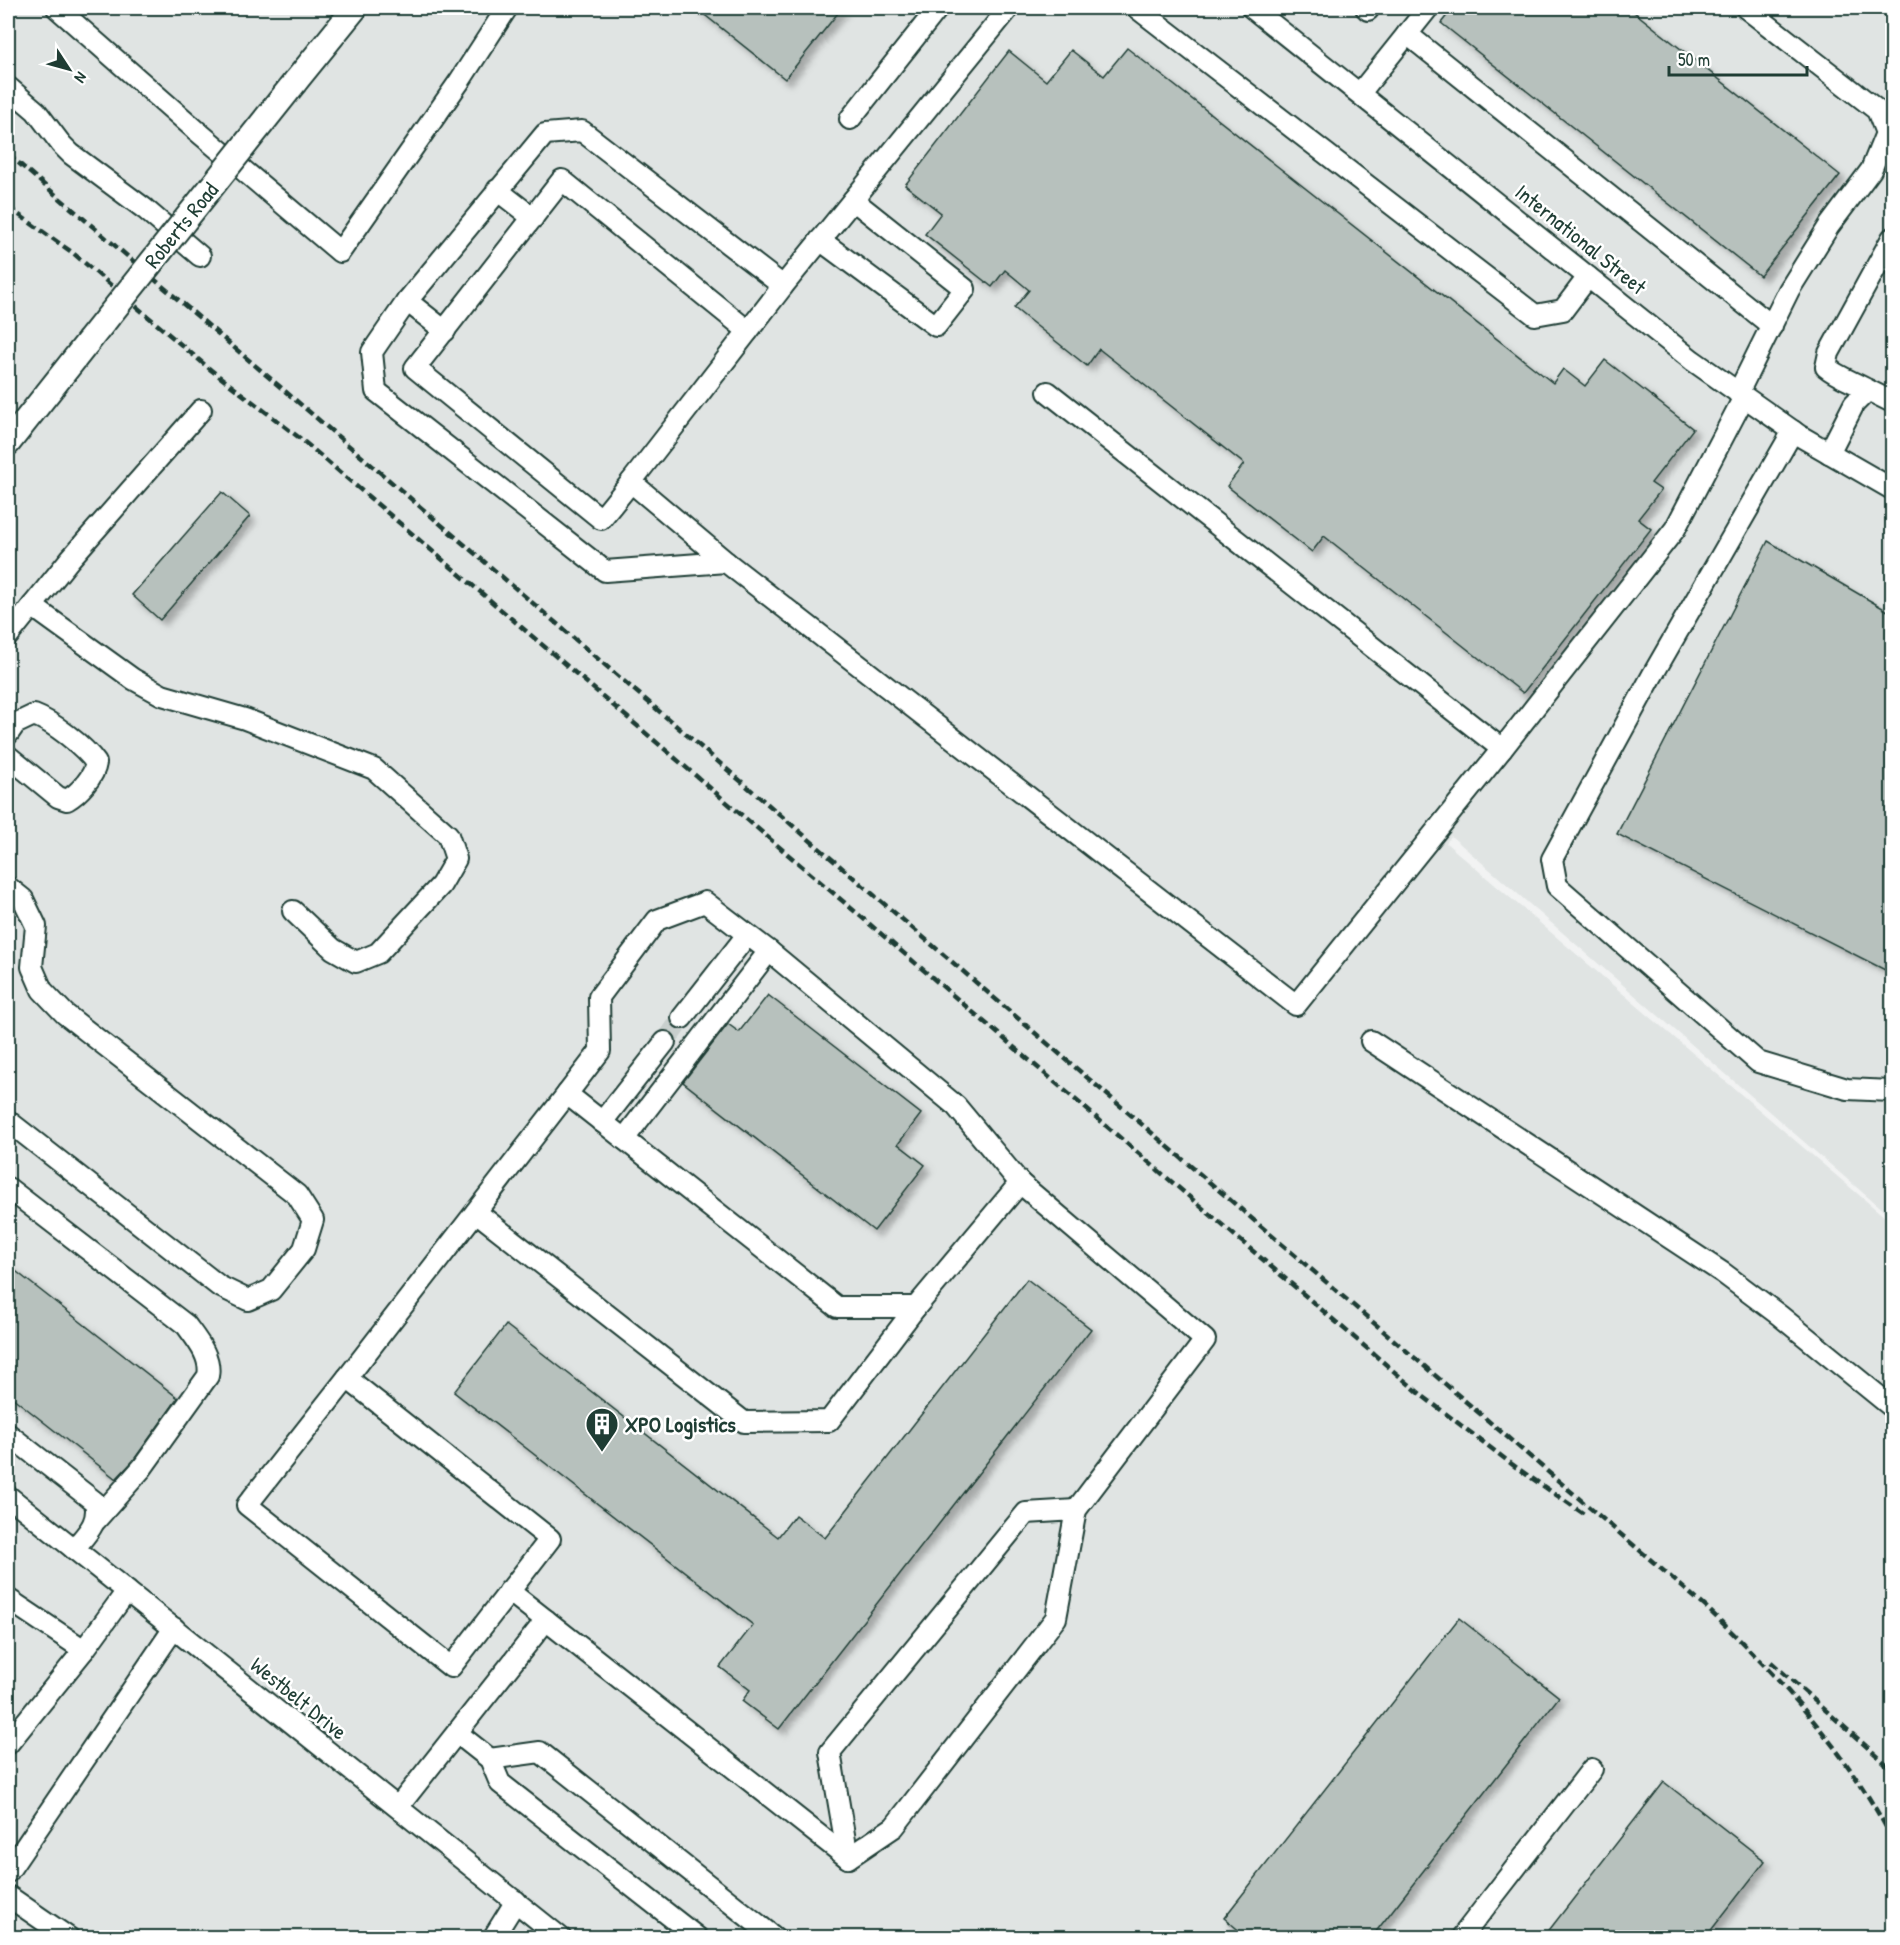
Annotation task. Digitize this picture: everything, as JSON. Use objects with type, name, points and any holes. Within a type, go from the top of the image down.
[{"type":"main road","name":"Roberts Road","points":[[8,443],[355,8]]},
{"type":"street","points":[[57,8],[340,252],[459,82],[507,8]]},
{"type":"street","points":[[850,119],[938,8]]},
{"type":"street","points":[[748,331],[562,180],[415,368],[601,519],[631,482],[783,286],[1009,8]]},
{"type":"street","points":[[1137,8],[1535,315],[1563,310],[1588,277]]},
{"type":"street","name":"International Street","points":[[1255,8],[1692,360],[1792,431],[1893,489]]},
{"type":"street","points":[[1360,93],[1428,8]]},
{"type":"street","points":[[631,482],[726,562],[1296,1005],[1675,530],[1789,290],[1829,226],[1871,170],[1886,133],[1877,110],[1746,8]]},
{"type":"street","points":[[1407,34],[1772,326]]},
{"type":"street","points":[[8,87],[36,111],[71,154],[145,209],[200,256]]},
{"type":"street","points":[[726,562],[605,571],[376,392],[372,352],[407,301],[545,134],[582,131],[783,286]]},
{"type":"street","points":[[497,190],[533,218]]},
{"type":"street","points":[[820,240],[936,326],[965,289],[852,200]]},
{"type":"street","points":[[1893,238],[1828,353],[1826,367],[1835,375],[1893,402]]},
{"type":"street","points":[[407,301],[444,331]]},
{"type":"street","points":[[1829,453],[1854,404],[1868,390]]},
{"type":"street","points":[[1048,392],[1502,749]]},
{"type":"street","points":[[8,636],[77,550],[201,410]]},
{"type":"street","points":[[1792,431],[1652,676],[1552,859],[1557,886],[1758,1062],[1848,1089],[1893,1091]]},
{"type":"street","points":[[32,606],[133,679],[162,695],[245,719],[374,769],[448,835],[456,859],[441,885],[378,953],[356,962],[333,949],[293,911]]},
{"type":"street","points":[[8,756],[58,797],[66,800],[74,796],[95,771],[96,763],[90,754],[45,718],[34,715],[10,725]]},
{"type":"street","points":[[8,887],[23,899],[36,926],[33,968],[42,990],[65,1014],[297,1194],[313,1220],[304,1249],[271,1290],[248,1300],[219,1286],[8,1121]]},
{"type":"street","points":[[347,1378],[550,1539],[451,1667],[247,1505],[600,1051],[599,997],[657,920],[705,902],[769,951],[956,1106],[1020,1183],[1205,1340],[1076,1510],[1056,1618],[894,1827],[848,1858]]},
{"type":"street","points":[[682,1018],[747,935]]},
{"type":"street","points":[[624,1139],[769,951]]},
{"type":"street","points":[[602,1122],[665,1041]]},
{"type":"street","points":[[1371,1041],[1723,1272],[1893,1407]]},
{"type":"street","points":[[567,1094],[837,1307],[916,1307]]},
{"type":"street","points":[[476,1212],[744,1422],[829,1421],[916,1307],[1020,1183]]},
{"type":"street","points":[[8,1188],[186,1325],[199,1343],[210,1369],[208,1376],[142,1468],[74,1548]]},
{"type":"street","points":[[8,1434],[91,1497],[95,1502],[96,1520]]},
{"type":"street","name":"Westbelt Drive","points":[[8,1496],[561,1938]]},
{"type":"street","points":[[848,1858],[830,1752],[1026,1513],[1076,1510]]},
{"type":"street","points":[[8,1744],[84,1650],[127,1591]]},
{"type":"street","points":[[509,1591],[848,1858]]},
{"type":"street","points":[[8,1599],[84,1650]]},
{"type":"street","points":[[398,1807],[546,1620]]},
{"type":"street","points":[[8,1872],[174,1628]]},
{"type":"street","points":[[457,1733],[490,1759],[500,1783],[698,1938]]},
{"type":"street","points":[[490,1759],[540,1752],[776,1938]]},
{"type":"street","points":[[1461,1938],[1592,1769]]},
{"type":"street","points":[[8,1896],[69,1938]]},
{"type":"street","points":[[493,1938],[516,1902]]},
{"type":"shaded area","points":[[8,8],[1892,8],[1892,1218],[1451,836],[1446,843],[1892,1223],[1892,1937],[8,1938]]},
{"type":"building","points":[[696,8],[842,8],[785,79]]},
{"type":"building","points":[[1453,8],[1629,8],[1840,175],[1760,276],[1441,23]]},
{"type":"building","points":[[1127,48],[1553,383],[1563,369],[1585,386],[1605,360],[1693,429],[1651,483],[1661,490],[1638,519],[1651,529],[1523,693],[1324,536],[1312,552],[1227,486],[1244,464],[1099,349],[1087,366],[1014,308],[1029,290],[1005,270],[992,287],[925,234],[941,213],[905,185],[1009,51],[1046,81],[1071,50],[1104,76]]},
{"type":"building","points":[[222,492],[250,516],[160,620],[132,595]]},
{"type":"building","points":[[1768,541],[1893,614],[1893,974],[1617,834]]},
{"type":"building","points":[[768,995],[921,1114],[898,1144],[925,1165],[874,1231],[683,1082],[728,1024],[739,1032]]},
{"type":"building","points":[[8,1265],[178,1398],[133,1461],[116,1479],[8,1394]]},
{"type":"building","name":"XPO Logistics","points":[[1027,1279],[1091,1329],[779,1729],[742,1701],[750,1690],[720,1667],[753,1625],[454,1392],[506,1325],[778,1537],[795,1515],[825,1538]]},
{"type":"building","points":[[1459,1618],[1559,1697],[1371,1938],[1248,1938],[1224,1918]]},
{"type":"building","points":[[1664,1782],[1765,1861],[1705,1938],[1543,1938]]},
{"type":"tunnel","points":[[665,1042],[682,1018]]},
{"type":"railway","points":[[8,154],[1707,1608],[1785,1687],[1832,1744],[1854,1774],[1892,1838]]},
{"type":"railway","points":[[8,207],[73,253],[211,370],[301,439],[1424,1397],[1517,1468],[1587,1516]]},
{"type":"railway","points":[[1771,1662],[1892,1769]]},
{"type":"place","name":"XPO Logistics","points":[[602,1453]]}]
